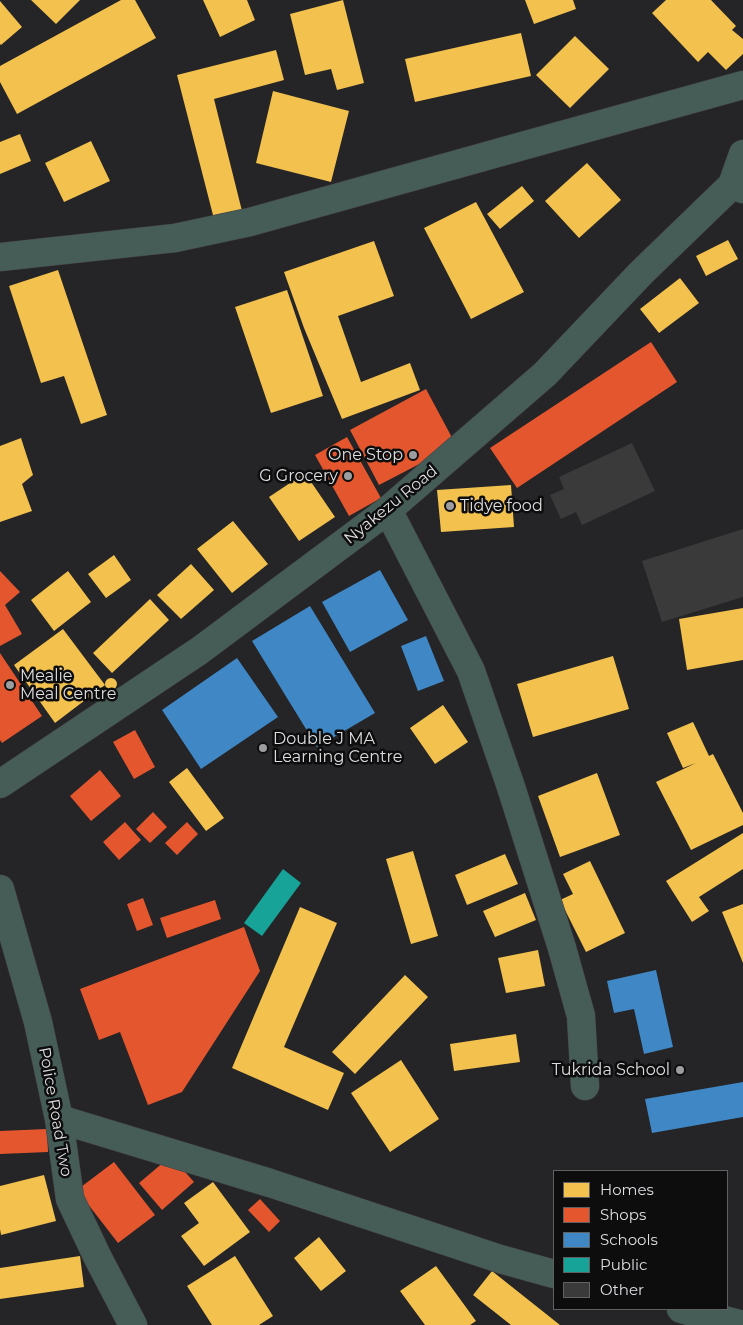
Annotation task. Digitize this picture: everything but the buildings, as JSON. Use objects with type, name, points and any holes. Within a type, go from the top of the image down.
[{"type":"street","points":[[0,257],[174,238],[250,222],[743,85]]},
{"type":"street","points":[[738,187],[743,154]]},
{"type":"street","name":"Nyakezu Road","points":[[0,784],[199,651],[388,510],[545,374],[641,273],[738,187]]},
{"type":"street","points":[[388,510],[471,671],[512,787],[581,1016],[585,1086]]},
{"type":"street","name":"Police Road Two","points":[[0,890],[38,1022],[59,1120],[70,1199],[133,1325]]},
{"type":"street","points":[[59,1120],[270,1183],[500,1259],[553,1274]]},
{"type":"street","points":[[685,1310],[743,1325]]},
{"type":"place","name":"One Stop","points":[[413,455]]},
{"type":"place","name":"G Grocery","points":[[348,476]]},
{"type":"place","name":"Tidye food","points":[[450,506]]},
{"type":"place","name":"Mealie Meal Centre","points":[[10,685]]},
{"type":"place","name":"Double J MA Learning Centre","points":[[263,748]]},
{"type":"place","name":"Tukrida School","points":[[680,1070]]}]
